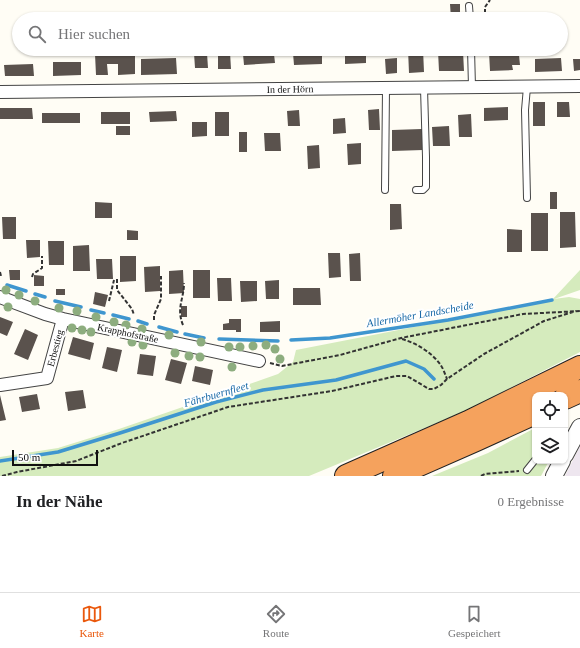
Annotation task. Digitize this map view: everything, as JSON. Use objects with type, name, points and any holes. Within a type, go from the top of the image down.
[{"type":"highway","points":[[346,476],[468,422],[580,367]]},
{"type":"highway","points":[[394,476],[532,414]]},
{"type":"street","name":"In der Hörn","points":[[0,92],[580,86]]},
{"type":"street","name":"Krapphofstraße","points":[[0,297],[62,319],[259,361]]},
{"type":"street","name":"Erbestieg","points":[[0,385],[47,378],[62,319]]},
{"type":"street","points":[[568,449],[580,427]]},
{"type":"street","points":[[554,476],[560,464]]},
{"type":"lane","points":[[469,6],[469,12]]},
{"type":"lane","points":[[471,56],[472,88]]},
{"type":"lane","points":[[528,87],[526,110],[528,198]]},
{"type":"lane","points":[[386,88],[386,190]]},
{"type":"lane","points":[[416,190],[424,190],[426,186],[424,88]]},
{"type":"lane","points":[[527,470],[532,464]]},
{"type":"path","points":[[485,12],[485,7],[490,0]]},
{"type":"path","points":[[32,277],[33,274],[42,268],[42,256]]},
{"type":"path","points":[[0,272],[1,276]]},
{"type":"path","points":[[154,320],[154,315],[161,299],[160,276]]},
{"type":"path","points":[[117,279],[117,290],[132,309],[134,315]]},
{"type":"path","points":[[109,301],[114,280]]},
{"type":"path","points":[[183,325],[180,318],[180,304],[184,293],[184,283]]},
{"type":"path","points":[[2,476],[76,461],[122,443],[228,408],[332,391],[396,376],[407,376],[429,389],[434,389],[441,385],[447,378],[484,354],[544,321],[580,310]]},
{"type":"path","points":[[259,361],[282,366],[340,355],[401,338],[523,314],[576,311]]},
{"type":"path","points":[[401,338],[414,342],[429,353],[440,364],[447,378]]},
{"type":"path","points":[[481,476],[485,474],[527,470]]},
{"type":"shaded area","points":[[580,446],[580,476],[565,476]]},
{"type":"green space","points":[[580,270],[580,290],[554,299],[569,297],[580,299],[580,352],[463,412],[309,476],[0,476],[0,457],[58,448],[119,429],[278,374],[293,362],[296,350],[552,300]]},
{"type":"green space","points":[[532,430],[532,464],[547,464],[541,476],[432,476],[488,453]]},
{"type":"building","points":[[450,4],[460,4],[460,12],[451,12]]},
{"type":"building","points":[[95,56],[135,56],[135,74],[118,75],[118,64],[107,64],[108,75],[96,75]]},
{"type":"building","points":[[194,56],[207,56],[208,68],[195,68]]},
{"type":"building","points":[[218,56],[230,56],[231,69],[218,69]]},
{"type":"building","points":[[243,56],[274,56],[275,63],[244,65]]},
{"type":"building","points":[[293,56],[322,56],[322,64],[294,65]]},
{"type":"building","points":[[345,56],[366,56],[366,63],[345,64]]},
{"type":"building","points":[[408,56],[423,56],[424,72],[409,73]]},
{"type":"building","points":[[438,56],[463,56],[464,71],[439,71]]},
{"type":"building","points":[[489,56],[519,56],[520,65],[512,65],[513,70],[490,71]]},
{"type":"building","points":[[176,58],[177,74],[141,75],[141,59]]},
{"type":"building","points":[[397,58],[397,73],[386,74],[385,59]]},
{"type":"building","points":[[561,58],[562,71],[535,72],[535,59]]},
{"type":"building","points":[[573,59],[580,59],[580,70],[574,71]]},
{"type":"building","points":[[53,62],[81,62],[81,75],[53,76]]},
{"type":"building","points":[[33,64],[34,76],[5,76],[4,65]]},
{"type":"building","points":[[533,102],[545,102],[545,126],[533,126]]},
{"type":"building","points":[[557,102],[569,102],[570,117],[557,117]]},
{"type":"building","points":[[508,107],[508,120],[484,121],[484,108]]},
{"type":"building","points":[[0,108],[32,108],[33,119],[0,119]]},
{"type":"building","points":[[379,109],[380,130],[369,130],[368,110]]},
{"type":"building","points":[[299,110],[300,126],[288,126],[287,111]]},
{"type":"building","points":[[176,111],[177,121],[150,122],[149,112]]},
{"type":"building","points":[[101,112],[130,112],[130,124],[101,124]]},
{"type":"building","points":[[215,112],[229,112],[229,136],[215,136]]},
{"type":"building","points":[[42,113],[80,113],[80,123],[42,123]]},
{"type":"building","points":[[471,114],[472,137],[459,137],[458,115]]},
{"type":"building","points":[[345,118],[346,133],[333,134],[333,119]]},
{"type":"building","points":[[192,122],[207,122],[207,136],[192,137]]},
{"type":"building","points":[[116,126],[130,126],[130,135],[116,135]]},
{"type":"building","points":[[449,126],[450,146],[433,146],[432,127]]},
{"type":"building","points":[[422,129],[423,150],[392,151],[392,130]]},
{"type":"building","points":[[239,132],[247,132],[247,152],[239,152]]},
{"type":"building","points":[[264,133],[280,133],[281,151],[265,151]]},
{"type":"building","points":[[361,143],[361,164],[348,165],[347,144]]},
{"type":"building","points":[[319,145],[320,168],[308,169],[307,146]]},
{"type":"building","points":[[550,192],[557,192],[557,209],[550,209]]},
{"type":"building","points":[[95,202],[112,203],[112,218],[95,218]]},
{"type":"building","points":[[390,204],[401,204],[402,229],[390,230]]},
{"type":"building","points":[[560,212],[575,212],[576,247],[560,248]]},
{"type":"building","points":[[531,213],[548,213],[548,251],[531,251]]},
{"type":"building","points":[[2,217],[16,217],[16,239],[3,239]]},
{"type":"building","points":[[507,229],[522,230],[522,252],[507,252]]},
{"type":"building","points":[[127,230],[138,231],[138,240],[127,240]]},
{"type":"building","points":[[26,240],[40,240],[40,257],[27,258]]},
{"type":"building","points":[[48,241],[64,241],[64,265],[49,265]]},
{"type":"building","points":[[89,245],[90,271],[73,271],[73,246]]},
{"type":"building","points":[[328,253],[340,253],[341,277],[329,278]]},
{"type":"building","points":[[360,253],[361,281],[350,281],[349,254]]},
{"type":"building","points":[[120,256],[136,256],[136,281],[120,282]]},
{"type":"building","points":[[96,259],[112,259],[113,279],[97,279]]},
{"type":"building","points":[[160,266],[160,291],[145,292],[144,267]]},
{"type":"building","points":[[9,270],[20,270],[20,280],[10,280]]},
{"type":"building","points":[[183,270],[184,293],[169,294],[169,271]]},
{"type":"building","points":[[193,270],[210,270],[210,298],[193,298]]},
{"type":"building","points":[[34,275],[44,276],[44,286],[34,286]]},
{"type":"building","points":[[217,278],[231,278],[232,301],[218,301]]},
{"type":"building","points":[[279,280],[279,299],[266,299],[265,281]]},
{"type":"building","points":[[240,281],[257,281],[257,301],[241,302]]},
{"type":"building","points":[[293,288],[320,288],[321,305],[293,305]]},
{"type":"building","points":[[56,289],[65,289],[65,295],[56,295]]},
{"type":"building","points":[[95,292],[108,295],[105,307],[93,304]]},
{"type":"building","points":[[181,306],[187,306],[187,317],[181,317]]},
{"type":"building","points":[[0,317],[13,322],[7,336],[0,333]]},
{"type":"building","points":[[229,319],[241,319],[241,332],[236,332],[236,330],[223,330],[223,324],[229,323]]},
{"type":"building","points":[[280,321],[280,332],[260,332],[260,322]]},
{"type":"building","points":[[25,329],[38,335],[28,360],[14,354]]},
{"type":"building","points":[[73,337],[94,343],[90,360],[68,354]]},
{"type":"building","points":[[107,347],[122,350],[117,372],[102,368]]},
{"type":"building","points":[[140,354],[156,356],[153,376],[137,374]]},
{"type":"building","points":[[171,359],[187,363],[181,384],[165,380]]},
{"type":"building","points":[[195,366],[213,370],[210,385],[192,381]]},
{"type":"building","points":[[83,390],[86,408],[68,411],[65,392]]},
{"type":"building","points":[[37,394],[40,409],[22,412],[19,397]]},
{"type":"building","points":[[0,395],[6,420],[0,421]]},
{"type":"waterway","name":"Allermöher Landscheide","points":[[7,285],[26,291]]},
{"type":"waterway","name":"Allermöher Landscheide","points":[[35,294],[45,297]]},
{"type":"waterway","name":"Allermöher Landscheide","points":[[291,340],[330,338],[448,320],[552,300]]},
{"type":"waterway","name":"Allermöher Landscheide","points":[[55,301],[81,307]]},
{"type":"waterway","name":"Allermöher Landscheide","points":[[91,310],[104,313]]},
{"type":"waterway","name":"Allermöher Landscheide","points":[[113,315],[129,319]]},
{"type":"waterway","name":"Allermöher Landscheide","points":[[138,321],[147,324]]},
{"type":"waterway","name":"Allermöher Landscheide","points":[[159,327],[177,332]]},
{"type":"waterway","name":"Allermöher Landscheide","points":[[185,334],[204,338]]},
{"type":"waterway","name":"Allermöher Landscheide","points":[[219,339],[278,341]]},
{"type":"waterway","name":"Fährbuernfleet","points":[[0,461],[58,452],[216,402],[263,390],[336,380],[406,361],[424,369],[434,379]]}]
